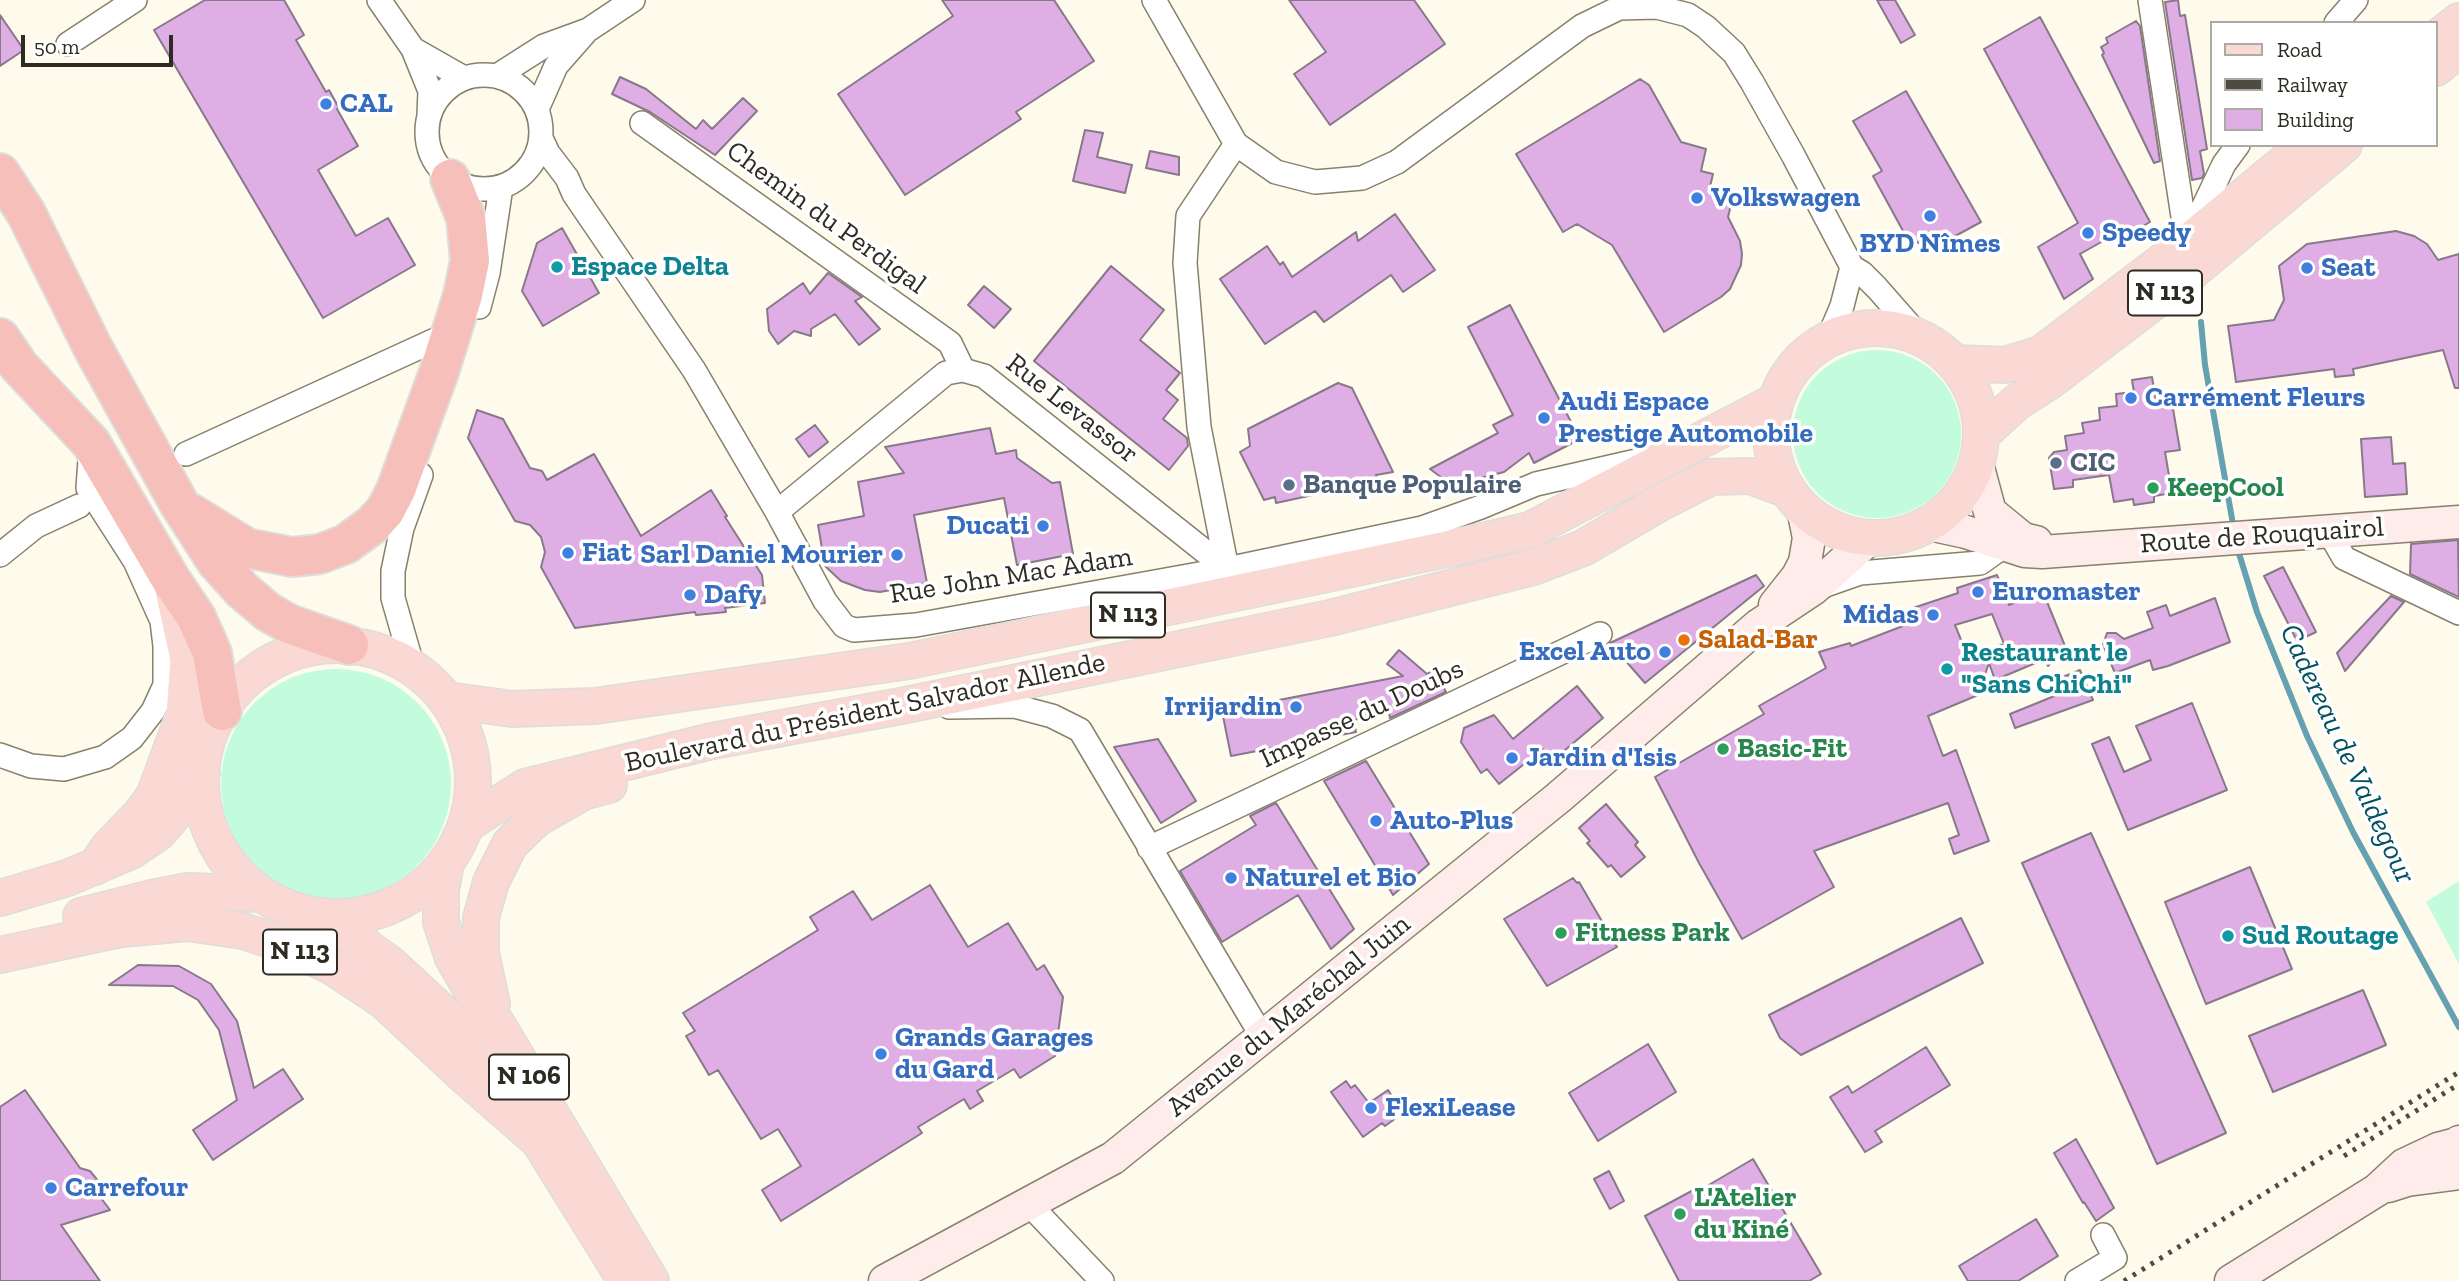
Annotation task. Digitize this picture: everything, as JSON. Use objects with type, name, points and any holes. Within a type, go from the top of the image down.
[{"type":"highway","points":[[0,173],[26,213],[93,348],[180,505],[216,561],[242,590],[268,612],[289,624],[349,645]]},
{"type":"highway","points":[[180,505],[247,548],[292,557],[320,554],[346,544],[385,511],[463,327],[470,261],[466,218],[450,179]]},
{"type":"highway","points":[[0,338],[19,366],[91,443],[171,580],[196,617],[212,653],[222,711]]},
{"type":"main road","points":[[2438,37],[2459,20]]},
{"type":"main road","points":[[2438,66],[2459,49]]},
{"type":"main road","name":"N 113","points":[[1955,363],[2005,365],[2041,354],[2187,243],[2304,147]]},
{"type":"main road","name":"N 113","points":[[1979,449],[2017,402],[2050,381],[2176,285],[2342,147]]},
{"type":"main road","points":[[1886,328],[1920,337],[1939,348],[1955,363],[1973,391],[1980,412],[1979,449],[1962,494],[1943,514],[1930,524],[1893,536],[1871,537],[1834,529],[1817,520],[1795,499],[1775,462],[1771,431],[1776,401],[1790,372],[1813,349],[1828,339],[1854,330],[1886,328]]},
{"type":"main road","name":"Boulevard du Président Salvador Allende","points":[[447,700],[512,709],[595,706],[909,661],[1531,530],[1776,401]]},
{"type":"main road","name":"Boulevard du Président Salvador Allende","points":[[467,824],[525,787],[712,741],[901,706],[1330,618],[1533,567],[1583,548],[1711,477],[1750,476],[1795,499]]},
{"type":"main road","points":[[94,867],[108,847],[140,815],[154,796],[184,715],[188,659],[171,580]]},
{"type":"main road","points":[[349,645],[377,650],[413,667],[447,700],[467,737],[474,785],[467,824],[446,864],[409,897],[372,913],[324,916],[298,912],[260,894],[230,866],[212,837],[202,806],[202,773],[212,732],[231,695],[254,673],[285,655],[313,647],[349,645]]},
{"type":"main road","points":[[497,1024],[481,953],[481,918],[491,882],[510,844],[537,819],[583,792],[668,768],[712,741]]},
{"type":"main road","points":[[0,898],[67,878],[131,851],[159,832],[183,804],[202,773]]},
{"type":"main road","name":"N 106","points":[[446,864],[441,890],[441,922],[453,958],[471,989],[497,1024],[651,1281]]},
{"type":"main road","points":[[0,939],[127,904],[188,891],[260,894]]},
{"type":"main road","name":"N 106","points":[[324,916],[390,964],[457,1026],[539,1141],[626,1281]]},
{"type":"main road","name":"N 113","points":[[0,955],[121,929],[188,923],[243,931],[286,945],[331,966],[384,1001],[539,1141]]},
{"type":"street","points":[[68,44],[135,0]]},
{"type":"street","points":[[379,0],[413,49],[430,91],[426,132],[429,150],[437,166],[450,179],[475,188],[501,187],[522,175],[538,152],[541,123],[537,109],[527,94],[513,82],[497,76],[480,74],[449,86],[437,98],[429,115]]},
{"type":"street","points":[[497,76],[544,46],[588,30],[633,0]]},
{"type":"street","points":[[1154,0],[1236,144],[1276,172],[1315,182],[1362,178],[1397,162],[1582,26],[1619,8],[1657,7],[1688,15],[1706,27],[1734,53],[1776,124],[1852,267],[1870,280],[1920,337]]},
{"type":"street","points":[[2150,0],[2187,243]]},
{"type":"street","points":[[2338,21],[2356,0]]},
{"type":"street","points":[[537,109],[556,66],[588,30]]},
{"type":"street","points":[[413,49],[464,78]]},
{"type":"street","name":"Chemin du Perdigal","points":[[642,123],[950,343],[963,370]]},
{"type":"street","name":"Rue John Mac Adam","points":[[541,138],[574,194],[694,370],[777,512],[825,601],[844,626],[854,630],[916,625],[1227,569],[1422,528],[1481,508],[1536,484],[1682,451]]},
{"type":"street","points":[[1227,569],[1199,427],[1185,263],[1188,216],[1236,144]]},
{"type":"street","points":[[2187,243],[2224,164],[2237,147]]},
{"type":"street","points":[[522,175],[550,182],[574,194]]},
{"type":"street","points":[[413,667],[393,598],[393,570],[402,528],[463,327],[488,273],[501,187]]},
{"type":"street","points":[[1828,339],[1846,295],[1852,267]]},
{"type":"street","points":[[186,454],[463,327]]},
{"type":"street","name":"Rue Levassor","points":[[777,512],[946,373],[963,370],[984,376],[1227,569]]},
{"type":"street","points":[[0,755],[32,766],[64,769],[105,757],[132,738],[153,711],[165,685],[162,621],[135,561],[88,488],[91,443]]},
{"type":"street","name":"Route de Rouquairol","points":[[1979,449],[1990,512],[2023,538],[2065,550]]},
{"type":"street","name":"Avenue du Maréchal Juin","points":[[1759,625],[1798,576],[1805,562],[1809,538],[1795,499]]},
{"type":"street","points":[[0,555],[36,526],[79,506]]},
{"type":"street","name":"Route de Rouquairol","points":[[1930,524],[1966,531],[2025,551],[2459,522]]},
{"type":"street","points":[[2329,532],[2344,558],[2459,613]]},
{"type":"street","name":"Avenue du Maréchal Juin","points":[[886,1281],[1113,1158],[1558,798],[1759,625],[1813,589],[1871,537]]},
{"type":"street","points":[[1813,589],[1860,573],[1980,563],[2004,546]]},
{"type":"street","name":"Impasse du Doubs","points":[[1149,848],[1600,634]]},
{"type":"street","points":[[901,706],[1014,706],[1052,716],[1080,730],[1264,1038]]},
{"type":"street","points":[[2244,1277],[2377,1190],[2407,1180],[2458,1153]]},
{"type":"street","points":[[1028,1202],[1102,1281]]},
{"type":"street","points":[[2077,1281],[2115,1258],[2103,1235]]},
{"type":"green space","points":[[1877,350],[1909,357],[1924,364],[1936,375],[1947,387],[1954,402],[1961,434],[1954,466],[1947,481],[1936,493],[1924,504],[1909,511],[1877,518],[1845,511],[1830,504],[1818,493],[1807,481],[1800,466],[1793,434],[1800,402],[1807,387],[1818,375],[1830,364],[1845,357]]},
{"type":"green space","points":[[347,669],[380,677],[418,702],[443,740],[449,761],[451,784],[447,818],[443,828],[418,866],[400,880],[370,895],[325,899],[292,891],[254,866],[240,848],[225,818],[221,773],[229,740],[254,702],[272,688],[302,673]]},
{"type":"green space","points":[[2459,881],[2459,964],[2426,902]]},
{"type":"building","points":[[205,0],[284,0],[304,35],[296,40],[326,92],[329,90],[358,146],[318,170],[356,236],[388,218],[415,265],[323,318],[154,30]]},
{"type":"building","points":[[942,0],[1054,0],[1094,61],[1016,112],[1021,119],[905,195],[838,94],[953,16]]},
{"type":"building","points":[[1289,0],[1414,0],[1445,44],[1330,125],[1294,74],[1326,52]]},
{"type":"building","points":[[1877,0],[1895,0],[1915,35],[1901,43]]},
{"type":"building","points":[[2178,0],[2180,16],[2185,15],[2207,149],[2200,151],[2204,174],[2202,178],[2192,180],[2165,2]]},
{"type":"building","points":[[0,15],[24,50],[0,66]]},
{"type":"building","points":[[2040,17],[2150,222],[2122,238],[2119,232],[2080,254],[2093,279],[2064,299],[2038,247],[2078,223],[1984,49]]},
{"type":"building","points":[[2136,21],[2140,26],[2160,161],[2154,163],[2102,55],[2104,53],[2101,47],[2108,43],[2106,38]]},
{"type":"building","points":[[620,77],[646,89],[696,129],[703,120],[712,129],[743,98],[757,111],[715,155],[650,112],[612,94]]},
{"type":"building","points":[[1640,79],[1649,85],[1681,142],[1706,149],[1701,171],[1713,174],[1710,187],[1734,192],[1728,217],[1740,241],[1742,254],[1741,265],[1730,289],[1664,332],[1612,245],[1577,224],[1563,232],[1516,154]]},
{"type":"building","points":[[1906,91],[1981,222],[1935,247],[1908,240],[1873,176],[1882,171],[1853,121]]},
{"type":"building","points":[[1085,130],[1103,133],[1097,157],[1132,165],[1125,193],[1073,181]]},
{"type":"building","points":[[1150,151],[1179,157],[1179,175],[1146,168]]},
{"type":"building","points":[[1395,214],[1435,270],[1403,292],[1391,275],[1324,322],[1315,311],[1265,344],[1220,279],[1267,246],[1280,265],[1283,262],[1292,277],[1356,232],[1358,241]]},
{"type":"building","name":"Espace Delta","points":[[562,228],[599,293],[543,326],[522,291],[537,243]]},
{"type":"building","points":[[2396,231],[2414,236],[2427,244],[2438,260],[2459,254],[2459,388],[2455,388],[2443,350],[2353,369],[2354,375],[2335,377],[2334,369],[2236,382],[2228,326],[2274,320],[2284,300],[2279,266],[2307,244]]},
{"type":"building","points":[[1111,266],[1164,310],[1140,340],[1180,373],[1166,390],[1178,400],[1163,419],[1187,438],[1188,446],[1169,470],[1034,361]]},
{"type":"building","points":[[828,273],[862,297],[855,301],[880,329],[859,345],[835,314],[811,329],[811,336],[794,331],[778,344],[769,331],[767,309],[803,283],[810,294]]},
{"type":"building","points":[[984,286],[1011,309],[994,328],[968,305]]},
{"type":"building","points":[[1510,305],[1580,439],[1534,463],[1529,453],[1504,472],[1465,482],[1446,481],[1430,469],[1498,433],[1493,425],[1513,415],[1468,327]]},
{"type":"building","points":[[2152,377],[2157,405],[2172,403],[2180,450],[2165,452],[2172,493],[2154,496],[2154,502],[2134,505],[2133,499],[2114,502],[2109,475],[2073,480],[2073,487],[2054,489],[2049,458],[2054,452],[2067,450],[2065,436],[2084,433],[2082,423],[2100,420],[2099,408],[2117,406],[2116,394],[2134,392],[2132,380]]},
{"type":"building","points":[[1338,383],[1352,388],[1393,472],[1376,475],[1378,481],[1276,503],[1275,497],[1264,500],[1240,452],[1250,446],[1248,429]]},
{"type":"building","points":[[477,410],[503,419],[530,468],[542,471],[547,480],[594,454],[641,536],[711,490],[762,575],[765,603],[725,608],[726,612],[696,615],[695,612],[575,628],[541,567],[545,552],[541,537],[530,525],[515,521],[468,438]]},
{"type":"building","points":[[815,425],[828,442],[809,457],[796,439]]},
{"type":"building","points":[[990,428],[996,454],[1016,450],[1017,458],[1052,483],[1060,482],[1073,554],[1017,565],[1004,498],[914,515],[927,583],[880,592],[865,590],[841,581],[825,566],[818,525],[864,516],[858,482],[904,473],[885,447]]},
{"type":"building","points":[[2391,437],[2393,464],[2405,463],[2407,494],[2365,497],[2361,439]]},
{"type":"building","points":[[2458,540],[2459,597],[2410,574],[2411,544]]},
{"type":"building","points":[[2283,567],[2316,632],[2297,641],[2264,576]]},
{"type":"building","points":[[1756,575],[1764,586],[1645,683],[1610,643]]},
{"type":"building","points":[[1997,575],[2009,605],[2043,592],[2065,646],[2048,666],[2045,659],[1995,680],[1989,663],[1981,686],[1975,688],[1978,695],[1928,716],[1943,756],[1956,750],[1989,841],[1954,854],[1949,839],[1959,835],[1948,803],[1814,851],[1834,887],[1742,939],[1655,777],[1764,714],[1759,706],[1826,668],[1819,652],[1850,643],[1851,646],[1908,624],[1904,611],[1958,593],[1957,588]],"holes":[[[1992,614],[2004,644],[1968,657],[1955,625]]]},
{"type":"building","points":[[2391,596],[2404,602],[2345,671],[2337,653]]},
{"type":"building","points":[[2215,598],[2230,642],[2168,666],[2153,670],[2150,660],[2115,673],[2103,645],[2107,633],[2116,633],[2124,639],[2153,628],[2147,612],[2166,605],[2170,616]]},
{"type":"building","points":[[1399,650],[1427,674],[1435,670],[1446,692],[1390,718],[1389,713],[1353,720],[1356,732],[1231,756],[1222,711],[1403,676],[1387,664]]},
{"type":"building","points":[[2080,670],[2093,700],[2015,728],[2010,714],[2057,695],[2053,681]]},
{"type":"building","points":[[1577,686],[1603,718],[1552,761],[1543,749],[1499,784],[1487,769],[1481,773],[1461,742],[1464,728],[1494,715],[1513,739]]},
{"type":"building","points":[[2192,703],[2227,790],[2128,830],[2092,744],[2109,737],[2124,772],[2151,760],[2136,726]]},
{"type":"building","points":[[1158,739],[1196,801],[1161,823],[1114,747]]},
{"type":"building","name":"Auto-Plus","points":[[1366,761],[1429,864],[1393,895],[1324,781]]},
{"type":"building","points":[[1276,803],[1354,929],[1331,949],[1298,895],[1222,942],[1180,871],[1256,825],[1250,816]]},
{"type":"building","points":[[1606,804],[1638,842],[1635,845],[1645,857],[1621,877],[1611,865],[1608,867],[1587,843],[1590,841],[1579,828]]},
{"type":"building","points":[[2091,833],[2226,1133],[2157,1164],[2022,863]]},
{"type":"building","name":"Sud Routage","points":[[2250,867],[2292,969],[2206,1004],[2165,902]]},
{"type":"building","name":"Fitness Park","points":[[1573,878],[1579,882],[1617,947],[1547,986],[1504,919]]},
{"type":"building","name":"Grands Garages du Gard","points":[[930,885],[968,947],[1008,923],[1037,970],[1044,965],[1063,997],[1055,1056],[1020,1078],[1014,1069],[977,1091],[983,1101],[970,1109],[964,1099],[918,1127],[922,1133],[781,1221],[762,1190],[801,1166],[778,1129],[761,1139],[718,1070],[709,1075],[686,1036],[695,1031],[683,1013],[818,930],[810,917],[853,891],[872,920]]},
{"type":"building","points":[[1961,918],[1983,963],[1801,1055],[1780,1038],[1769,1015]]},
{"type":"building","points":[[138,965],[179,966],[211,984],[237,1021],[254,1088],[283,1069],[303,1099],[213,1160],[193,1130],[237,1100],[219,1030],[198,1000],[173,986],[109,985]]},
{"type":"building","points":[[2363,990],[2386,1045],[2273,1092],[2249,1036]]},
{"type":"building","points":[[1648,1044],[1676,1092],[1598,1141],[1569,1093]]},
{"type":"building","points":[[1926,1047],[1950,1085],[1875,1131],[1882,1142],[1865,1152],[1830,1097],[1848,1086],[1852,1093]]},
{"type":"building","name":"FlexiLease","points":[[1346,1081],[1351,1088],[1355,1085],[1369,1103],[1388,1090],[1403,1113],[1385,1126],[1382,1123],[1363,1137],[1331,1092]]},
{"type":"building","name":"Carrefour","points":[[25,1090],[80,1168],[90,1171],[99,1182],[101,1198],[110,1210],[61,1225],[100,1281],[0,1281],[0,1107]]},
{"type":"building","points":[[2076,1139],[2114,1208],[2096,1221],[2054,1153]]},
{"type":"building","points":[[1753,1159],[1821,1274],[1809,1281],[1679,1281],[1645,1216],[1701,1186],[1702,1189]]},
{"type":"building","points":[[1609,1171],[1624,1201],[1610,1209],[1594,1179]]},
{"type":"building","points":[[2036,1219],[2058,1256],[2018,1281],[1968,1281],[1959,1266]]},
{"type":"waterway","name":"Cadereau de Valdegour","points":[[2201,322],[2205,365],[2234,530]]},
{"type":"waterway","name":"Cadereau de Valdegour","points":[[2237,547],[2257,612],[2307,736],[2353,832],[2459,1027]]},
{"type":"railway","points":[[2124,1281],[2459,1072]]},
{"type":"railway","points":[[2344,1156],[2459,1084]]},
{"type":"place","name":"CAL","points":[[326,104]]},
{"type":"place","name":"Volkswagen","points":[[1697,198]]},
{"type":"place","name":"BYD Nîmes","points":[[1930,216]]},
{"type":"place","name":"Speedy","points":[[2088,233]]},
{"type":"place","name":"Espace Delta","points":[[557,267]]},
{"type":"place","name":"Seat","points":[[2307,268]]},
{"type":"place","name":"Carrément Fleurs","points":[[2131,398]]},
{"type":"place","name":"Audi Espace Prestige Automobile","points":[[1544,418]]},
{"type":"place","name":"CIC","points":[[2056,463]]},
{"type":"place","name":"Banque Populaire","points":[[1289,485]]},
{"type":"place","name":"KeepCool","points":[[2153,488]]},
{"type":"place","name":"Ducati","points":[[1043,526]]},
{"type":"place","name":"Fiat","points":[[568,553]]},
{"type":"place","name":"Sarl Daniel Mourier","points":[[897,555]]},
{"type":"place","name":"Euromaster","points":[[1978,592]]},
{"type":"place","name":"Dafy","points":[[690,595]]},
{"type":"place","name":"Midas","points":[[1933,615]]},
{"type":"place","name":"Salad-Bar","points":[[1684,640]]},
{"type":"place","name":"Excel Auto","points":[[1665,652]]},
{"type":"place","name":"Restaurant le \"Sans ChiChi\"","points":[[1947,669]]},
{"type":"place","name":"Irrijardin","points":[[1296,707]]},
{"type":"place","name":"Basic-Fit","points":[[1723,749]]},
{"type":"place","name":"Jardin d'Isis","points":[[1512,758]]},
{"type":"place","name":"Auto-Plus","points":[[1376,821]]},
{"type":"place","name":"Naturel et Bio","points":[[1231,878]]},
{"type":"place","name":"Fitness Park","points":[[1561,933]]},
{"type":"place","name":"Sud Routage","points":[[2228,936]]},
{"type":"place","name":"Grands Garages du Gard","points":[[881,1054]]},
{"type":"place","name":"FlexiLease","points":[[1371,1108]]},
{"type":"place","name":"Carrefour","points":[[51,1188]]},
{"type":"place","name":"L'Atelier du Kiné","points":[[1680,1214]]}]
